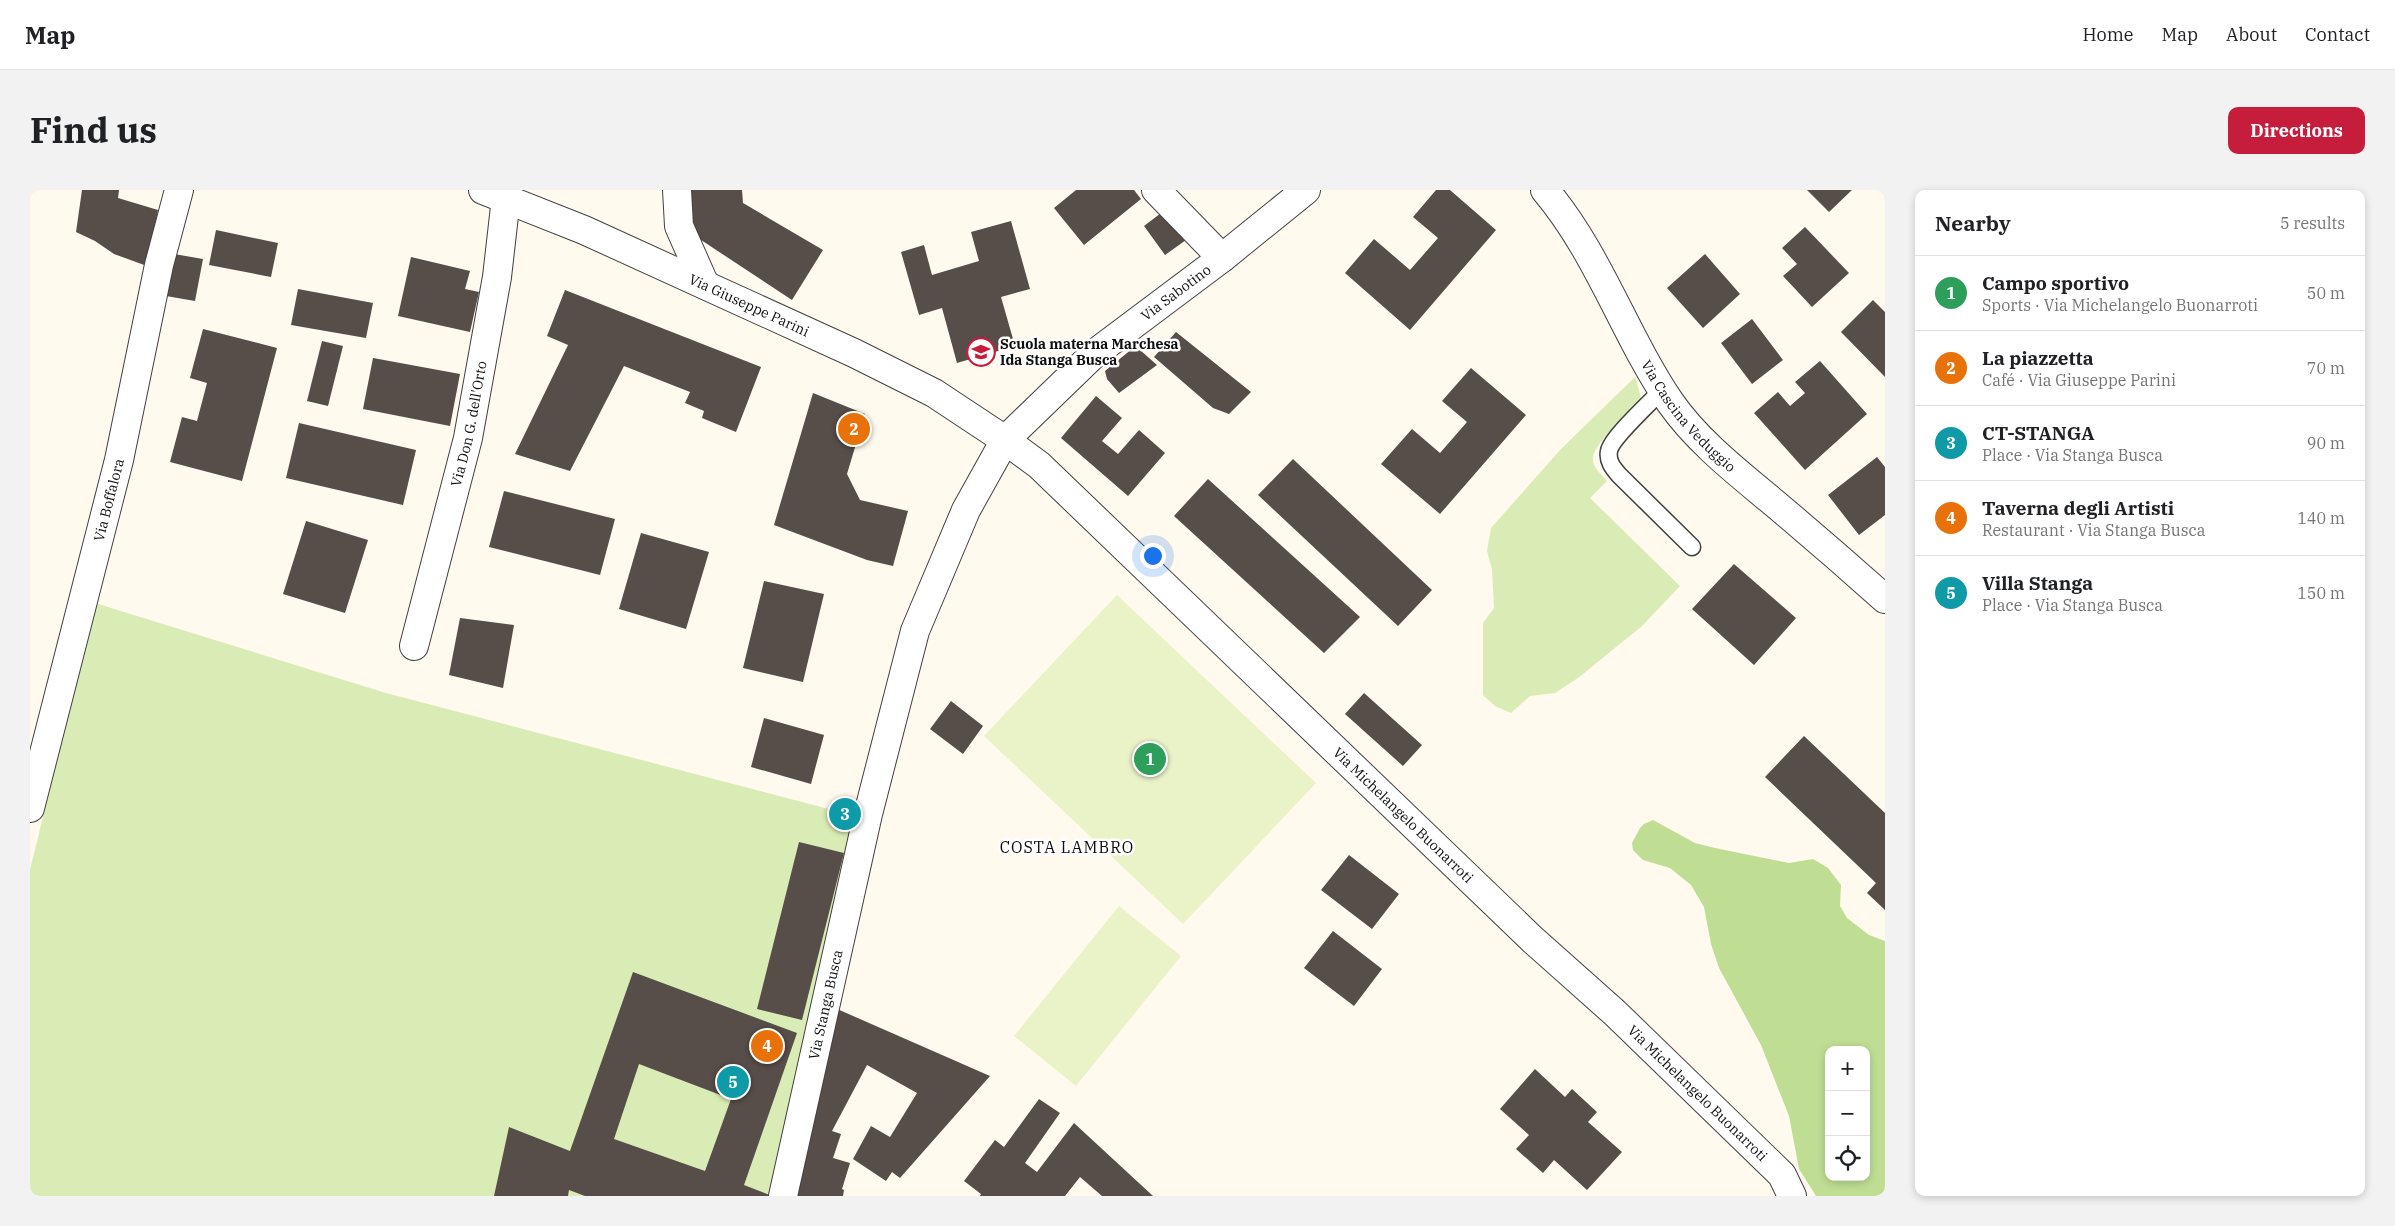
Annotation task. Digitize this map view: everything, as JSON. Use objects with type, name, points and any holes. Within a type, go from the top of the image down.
[{"type":"street","name":"Via Boffalora","points":[[30,808],[66,660],[119,460],[160,265],[179,190]]},
{"type":"street","points":[[678,190],[679,226],[705,285]]},
{"type":"street","points":[[1156,190],[1222,258]]},
{"type":"street","name":"Via Sabotino","points":[[868,814],[915,631],[966,510],[1005,440],[1094,354],[1222,258],[1306,190]]},
{"type":"street","name":"Via Cascina Veduggio","points":[[1545,190],[1590,255],[1671,402],[1695,432],[1732,468],[1885,599]]},
{"type":"street","name":"Via Giuseppe Parini","points":[[495,194],[854,352],[934,393],[1005,440]]},
{"type":"street","name":"Via Don G. dell'Orto","points":[[414,646],[468,438],[497,277],[495,194]]},
{"type":"street","name":"Via Michelangelo Buonarroti","points":[[1005,440],[1039,465],[1533,940],[1615,1013],[1782,1175],[1792,1196]]},
{"type":"street","name":"Via Stanga Busca","points":[[783,1196],[868,814]]},
{"type":"lane","points":[[1663,389],[1616,438],[1609,450],[1609,462],[1619,475],[1692,547]]},
{"type":"green space","points":[[1635,377],[1642,401],[1613,428],[1595,451],[1594,465],[1607,481],[1590,498],[1680,586],[1642,626],[1578,678],[1555,693],[1530,696],[1511,713],[1495,706],[1483,695],[1483,623],[1494,608],[1492,569],[1487,551],[1491,528],[1561,449]]},
{"type":"green space","points":[[1117,595],[1316,783],[1183,924],[984,736]]},
{"type":"green space","points":[[95,603],[386,693],[859,817],[774,1196],[30,1196],[30,870]]},
{"type":"green space","points":[[1653,820],[1695,843],[1715,848],[1789,863],[1813,859],[1828,868],[1841,885],[1840,906],[1847,918],[1869,935],[1885,941],[1885,1196],[1816,1196],[1799,1169],[1789,1116],[1761,1045],[1719,968],[1711,944],[1704,907],[1691,885],[1670,868],[1643,860],[1633,850],[1632,843],[1640,828]]},
{"type":"green space","points":[[1119,906],[1181,956],[1076,1086],[1014,1036]]},
{"type":"building","points":[[82,190],[119,190],[118,198],[158,210],[147,266],[114,254],[95,241],[76,232]]},
{"type":"building","points":[[690,190],[742,190],[743,203],[823,250],[792,300],[692,234]]},
{"type":"building","points":[[1076,190],[1134,190],[1141,199],[1084,245],[1054,208]]},
{"type":"building","points":[[1436,190],[1450,190],[1496,230],[1410,330],[1345,273],[1374,239],[1410,270],[1438,238],[1413,217]]},
{"type":"building","points":[[1807,190],[1852,190],[1829,212]]},
{"type":"building","points":[[1165,210],[1186,240],[1165,255],[1144,226]]},
{"type":"building","points":[[1011,221],[1030,289],[1001,297],[1015,346],[957,363],[942,308],[919,315],[901,252],[924,245],[932,275],[979,261],[971,232]]},
{"type":"building","points":[[1805,227],[1849,273],[1812,307],[1783,276],[1797,264],[1782,248]]},
{"type":"building","points":[[216,230],[278,243],[271,277],[209,265]]},
{"type":"building","points":[[174,254],[203,259],[195,301],[166,296]]},
{"type":"building","points":[[1705,254],[1740,294],[1703,328],[1667,288]]},
{"type":"building","points":[[411,257],[470,271],[465,289],[479,292],[470,332],[398,316]]},
{"type":"building","points":[[298,289],[373,303],[366,338],[291,325]]},
{"type":"building","points":[[565,290],[761,367],[736,432],[702,418],[704,411],[685,403],[690,392],[624,366],[570,471],[515,454],[568,345],[547,336]]},
{"type":"building","points":[[1873,300],[1885,312],[1885,377],[1841,332]]},
{"type":"building","points":[[1752,319],[1783,360],[1752,384],[1721,343]]},
{"type":"building","points":[[203,329],[277,348],[242,481],[170,462],[182,417],[197,421],[207,383],[190,378]]},
{"type":"building","points":[[1176,332],[1251,392],[1229,414],[1213,408],[1154,357]]},
{"type":"building","points":[[322,341],[343,346],[328,406],[307,401]]},
{"type":"building","points":[[1138,344],[1140,350],[1157,365],[1119,393],[1107,379],[1105,371]]},
{"type":"building","points":[[373,358],[460,374],[450,426],[363,409]]},
{"type":"building","points":[[1820,361],[1867,414],[1805,470],[1754,413],[1778,392],[1790,406],[1805,393],[1795,382]]},
{"type":"building","points":[[1471,368],[1526,415],[1440,514],[1381,464],[1412,429],[1440,453],[1467,422],[1442,401]]},
{"type":"building","points":[[813,393],[865,414],[847,474],[860,500],[908,511],[893,566],[867,560],[774,525]]},
{"type":"building","points":[[1096,396],[1122,418],[1102,441],[1118,454],[1139,430],[1165,453],[1128,496],[1061,438]]},
{"type":"building","points":[[299,423],[416,450],[403,505],[286,478]]},
{"type":"building","points":[[1877,457],[1885,467],[1885,515],[1859,535],[1828,495]]},
{"type":"building","points":[[1293,459],[1432,590],[1398,626],[1258,495]]},
{"type":"building","points":[[1208,479],[1360,617],[1324,653],[1174,516]]},
{"type":"building","points":[[504,491],[615,519],[600,575],[489,547]]},
{"type":"building","points":[[306,521],[368,540],[345,613],[283,594]]},
{"type":"building","points":[[641,533],[709,552],[686,629],[619,609]]},
{"type":"building","points":[[1734,564],[1796,618],[1754,665],[1692,609]]},
{"type":"building","points":[[764,581],[824,594],[803,682],[743,668]]},
{"type":"building","points":[[460,618],[514,625],[503,688],[449,675]]},
{"type":"building","points":[[1364,693],[1422,745],[1403,766],[1345,714]]},
{"type":"building","points":[[951,701],[983,726],[963,754],[930,729]]},
{"type":"building","points":[[764,718],[824,735],[811,784],[751,767]]},
{"type":"building","points":[[1804,736],[1885,813],[1885,910],[1867,893],[1876,883],[1765,777]]},
{"type":"building","points":[[838,804],[856,810],[852,824],[833,818]]},
{"type":"building","points":[[799,842],[844,853],[802,1020],[757,1009]]},
{"type":"building","points":[[1349,855],[1399,894],[1372,929],[1321,890]]},
{"type":"building","points":[[1333,931],[1382,969],[1354,1006],[1304,968]]},
{"type":"building","points":[[633,972],[797,1033],[744,1185],[772,1196],[585,1196],[569,1190],[568,1196],[494,1196],[509,1127],[570,1151]],"holes":[[[639,1064],[731,1099],[705,1171],[614,1139]]]},
{"type":"building","points":[[828,1005],[990,1076],[900,1178],[892,1172],[886,1181],[853,1159],[871,1126],[890,1137],[917,1093],[867,1065],[832,1131],[841,1134],[833,1158],[850,1163],[842,1189],[844,1190],[843,1196],[796,1196]]},
{"type":"building","points":[[1535,1069],[1565,1097],[1572,1089],[1597,1112],[1588,1122],[1622,1152],[1587,1190],[1554,1160],[1543,1173],[1516,1149],[1529,1135],[1500,1109]]},
{"type":"building","points":[[1039,1099],[1060,1113],[1025,1163],[1037,1172],[1074,1123],[1153,1196],[1102,1196],[1080,1177],[1065,1196],[980,1196],[981,1194],[964,1181],[995,1140],[1004,1147]]},
{"type":"place","name":"Scuola materna Marchesa Ida Stanga Busca","points":[[981,352]]},
{"type":"place","name":"La piazzetta","points":[[854,429]]},
{"type":"place","name":"Campo sportivo","points":[[1150,759]]},
{"type":"place","name":"CT-STANGA","points":[[845,814]]},
{"type":"place","name":"Taverna degli Artisti","points":[[767,1046]]},
{"type":"place","name":"Villa Stanga","points":[[733,1082]]},
{"type":"district","name":"COSTA LAMBRO","points":[[1067,847]]}]
